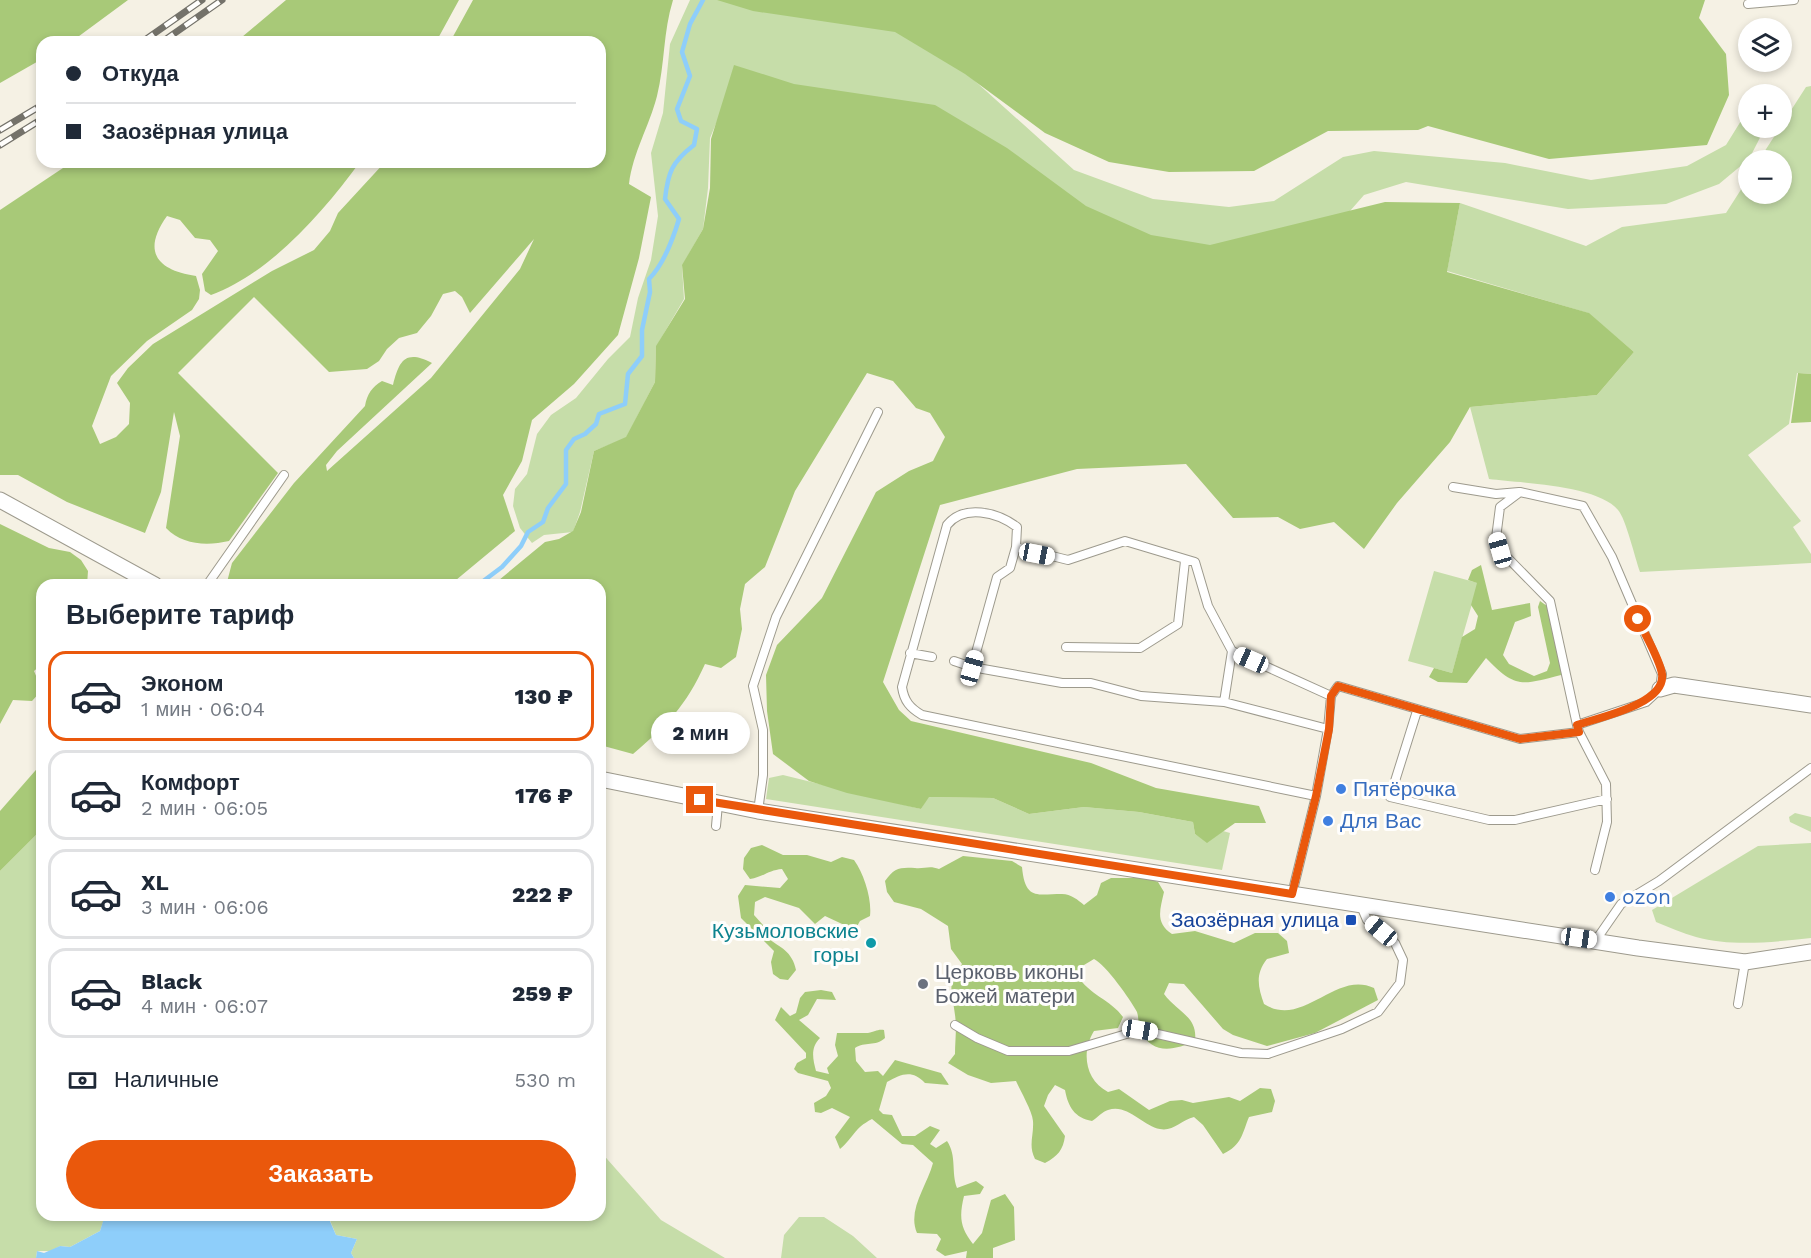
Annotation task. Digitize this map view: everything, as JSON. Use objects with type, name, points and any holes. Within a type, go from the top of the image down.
[{"type":"street","points":[[0,500],[144,579]]},
{"type":"street","points":[[1660,688],[1674,686],[1811,705]]},
{"type":"street","points":[[606,780],[758,811],[1361,906],[1745,962],[1811,952]]},
{"type":"lane","points":[[1748,4],[1794,0]]},
{"type":"lane","points":[[758,811],[763,775],[763,730],[753,686],[763,650],[776,617],[878,412]]},
{"type":"lane","points":[[211,579],[284,475]]},
{"type":"lane","points":[[1292,894],[1316,796],[1329,729],[1331,696],[1338,686],[1520,739],[1578,728],[1646,702],[1660,688],[1662,674],[1612,557],[1583,506],[1520,492],[1496,494],[1453,487]]},
{"type":"lane","points":[[1520,492],[1500,507],[1496,538],[1500,550],[1550,602],[1578,728],[1606,784],[1607,822],[1595,870]]},
{"type":"lane","points":[[972,668],[997,577],[1010,568],[1016,547],[1017,527],[1011,522],[980,512],[964,512],[951,519],[947,525],[909,653],[902,687],[907,704],[922,715],[1316,796]]},
{"type":"lane","points":[[1016,547],[1068,560],[1125,541],[1168,552],[1185,561],[1195,562],[1209,606],[1232,651],[1224,702]]},
{"type":"lane","points":[[1066,647],[1140,648],[1178,624],[1185,561]]},
{"type":"lane","points":[[1232,651],[1331,696]]},
{"type":"lane","points":[[909,653],[932,657]]},
{"type":"lane","points":[[954,662],[972,668],[1062,683],[1090,683],[1141,696],[1224,702],[1329,729]]},
{"type":"lane","points":[[1418,711],[1390,798],[1490,820],[1515,820],[1607,799]]},
{"type":"lane","points":[[1596,940],[1621,904],[1659,881],[1811,768]]},
{"type":"lane","points":[[716,826],[718,804]]},
{"type":"lane","points":[[955,1025],[1008,1051],[1069,1051],[1140,1030],[1241,1053],[1268,1054],[1342,1029],[1378,1012],[1400,983],[1403,960],[1395,943],[1367,920],[1361,906]]},
{"type":"lane","points":[[1738,1004],[1745,962]]},
{"type":"green space","points":[[0,0],[128,0],[79,36],[36,36],[36,62],[0,83]]},
{"type":"green space","points":[[286,0],[459,0],[439,36],[243,36]]},
{"type":"green space","points":[[473,0],[673,0],[667,24],[657,96],[634,161],[629,184],[651,197],[639,258],[618,335],[574,384],[532,420],[522,461],[503,495],[515,531],[457,579],[228,579],[232,563],[294,483],[365,406],[373,388],[382,381],[393,385],[398,369],[409,357],[432,363],[337,451],[326,465],[327,471],[431,378],[520,269],[534,239],[470,313],[462,297],[455,291],[443,294],[431,316],[417,333],[399,338],[387,349],[379,361],[367,369],[329,372],[254,297],[178,373],[278,473],[229,541],[195,543],[172,534],[166,528],[180,436],[174,412],[161,492],[145,533],[67,502],[18,475],[0,475],[0,210],[63,168],[355,168],[330,201],[275,256],[233,285],[211,295],[205,291],[202,274],[218,251],[210,240],[195,238],[180,220],[167,216],[155,239],[157,257],[171,269],[196,276],[200,290],[199,299],[192,310],[147,341],[111,376],[92,426],[100,444],[116,437],[129,424],[130,403],[117,383],[128,368],[153,344],[272,271],[314,250],[330,231],[338,213],[379,168],[606,168],[606,36],[453,36]]},
{"type":"green space","points":[[690,0],[997,0],[935,45],[1074,170],[1153,199],[1229,207],[1274,201],[1343,157],[1374,151],[1505,163],[1591,180],[1687,166],[1726,145],[1738,126],[1738,138],[1760,138],[1754,150],[1738,150],[1738,168],[1719,184],[1666,204],[1568,209],[1406,182],[1364,195],[1295,274],[1247,293],[720,114],[710,138],[708,188],[703,229],[682,266],[684,299],[656,347],[655,382],[626,438],[594,451],[573,532],[544,535],[532,543],[520,528],[513,506],[515,489],[527,474],[537,434],[551,415],[576,398],[608,359],[630,337],[638,298],[651,260],[658,216],[651,153],[663,113],[670,44]]},
{"type":"green space","points":[[717,0],[1705,0],[1699,18],[1726,54],[1729,95],[1707,145],[1549,159],[1428,126],[1418,130],[1328,131],[1254,171],[1169,172],[1109,162],[1045,133],[965,74],[895,32],[753,11]]},
{"type":"green space","points":[[734,65],[794,84],[935,105],[1007,148],[1086,206],[1151,235],[1210,245],[1385,202],[1460,203],[1447,272],[1589,313],[1634,352],[1597,395],[1470,407],[1450,442],[1397,503],[1364,549],[1334,522],[1300,529],[1278,517],[1233,518],[1186,464],[1077,469],[940,505],[883,682],[899,710],[911,721],[1091,763],[1156,788],[1259,806],[1266,823],[1235,823],[1207,843],[1195,834],[1193,822],[1139,812],[1084,807],[1029,814],[993,798],[929,797],[921,809],[847,793],[809,781],[773,754],[767,711],[766,675],[777,645],[822,598],[876,492],[909,471],[933,461],[945,437],[930,413],[916,408],[893,381],[867,373],[795,491],[765,567],[745,584],[740,609],[742,629],[736,657],[721,668],[705,664],[691,692],[675,714],[633,754],[606,747],[606,579],[500,579],[545,542],[559,539],[573,531],[581,512],[594,451],[626,437],[655,382],[656,346],[685,299],[682,265],[703,229],[710,188],[711,139]]},
{"type":"green space","points":[[1811,86],[1811,374],[1797,373],[1789,424],[1748,455],[1801,521],[1793,527],[1811,554],[1811,563],[1640,572],[1621,515],[1608,502],[1577,490],[1489,479],[1470,407],[1597,395],[1634,352],[1588,313],[1447,271],[1460,203],[1586,246],[1622,227],[1726,213],[1738,194],[1738,204],[1792,204],[1792,150],[1765,150],[1773,138],[1792,138],[1792,109],[1806,87]]},
{"type":"green space","points":[[1798,373],[1811,374],[1811,422],[1791,423]]},
{"type":"green space","points":[[0,524],[49,548],[70,552],[81,560],[88,571],[87,579],[36,579],[36,669],[34,671],[36,697],[32,701],[13,700],[0,724]]},
{"type":"green space","points":[[1481,565],[1492,610],[1530,603],[1531,616],[1515,622],[1503,655],[1509,664],[1534,676],[1547,671],[1550,663],[1538,607],[1540,601],[1547,606],[1562,669],[1561,675],[1537,681],[1520,682],[1512,680],[1486,658],[1467,683],[1438,682],[1429,677],[1434,668],[1452,673],[1462,637],[1475,629],[1478,616],[1471,605],[1477,583],[1468,580],[1472,570]]},
{"type":"green space","points":[[1434,571],[1478,583],[1452,673],[1408,661]]},
{"type":"green space","points":[[36,770],[36,835],[0,871],[0,811]]},
{"type":"green space","points":[[783,775],[921,809],[928,797],[993,798],[1029,814],[1084,807],[1139,812],[1193,822],[1195,834],[1207,842],[1223,831],[1230,833],[1222,870],[766,799],[769,778]]},
{"type":"green space","points":[[1795,813],[1811,817],[1811,832],[1790,822],[1789,817]]},
{"type":"green space","points":[[36,835],[36,1221],[103,1221],[100,1231],[70,1247],[60,1246],[51,1251],[37,1251],[36,1258],[0,1258],[0,871]]},
{"type":"green space","points":[[1811,843],[1811,938],[1753,943],[1724,942],[1696,937],[1656,922],[1652,910],[1758,846]]},
{"type":"green space","points":[[762,845],[783,855],[807,855],[831,862],[842,857],[854,860],[864,879],[868,895],[870,916],[860,921],[855,930],[825,916],[815,924],[799,908],[765,897],[755,902],[754,915],[763,925],[766,937],[785,950],[792,958],[796,970],[788,980],[780,979],[773,974],[771,962],[774,951],[741,918],[738,896],[745,885],[780,888],[788,879],[782,869],[750,879],[743,869],[744,858],[751,848]]},
{"type":"green space","points":[[963,856],[1012,861],[1022,867],[1026,886],[1034,893],[1065,894],[1084,905],[1097,895],[1101,883],[1111,878],[1147,878],[1158,882],[1164,892],[1160,910],[1161,921],[1172,934],[1195,931],[1234,943],[1255,933],[1278,933],[1287,941],[1289,953],[1267,959],[1259,975],[1259,981],[1264,1004],[1278,1010],[1292,1010],[1346,986],[1360,985],[1374,988],[1378,1000],[1315,1033],[1267,1046],[1233,1035],[1223,1029],[1184,984],[1169,983],[1164,994],[1190,1020],[1195,1033],[1195,1041],[1180,1047],[1164,1049],[1151,1044],[1145,1038],[1140,1030],[1138,1014],[1134,1006],[1111,975],[1094,959],[1084,965],[1078,976],[1088,988],[1123,1017],[1118,1028],[1094,1031],[1087,1048],[1090,1073],[1100,1087],[1108,1092],[1119,1089],[1149,1110],[1170,1101],[1182,1100],[1193,1103],[1229,1097],[1240,1101],[1260,1088],[1271,1089],[1275,1101],[1272,1112],[1249,1117],[1238,1143],[1223,1154],[1203,1125],[1194,1117],[1164,1129],[1154,1127],[1128,1112],[1115,1109],[1106,1111],[1092,1121],[1086,1120],[1073,1111],[1065,1090],[1055,1085],[1044,1106],[1065,1136],[1059,1152],[1045,1163],[1035,1159],[1033,1154],[1032,1117],[1016,1081],[991,1083],[968,1075],[948,1063],[955,1054],[956,1024],[952,984],[962,964],[951,949],[948,926],[921,909],[894,902],[887,892],[885,881],[891,873],[898,869],[930,867],[939,869]]},
{"type":"green space","points":[[821,990],[832,992],[836,1000],[817,999],[808,1015],[799,1020],[820,1038],[813,1058],[816,1071],[829,1074],[827,1068],[838,1056],[835,1045],[837,1033],[868,1033],[884,1030],[885,1038],[881,1041],[855,1048],[856,1061],[865,1072],[878,1071],[883,1076],[895,1060],[941,1073],[949,1085],[925,1083],[911,1074],[902,1075],[887,1082],[879,1110],[883,1114],[892,1115],[902,1136],[915,1136],[930,1126],[940,1130],[930,1144],[936,1148],[947,1141],[952,1152],[957,1188],[976,1181],[984,1187],[980,1194],[964,1196],[962,1203],[963,1227],[973,1244],[982,1233],[991,1200],[1005,1194],[1014,1207],[1015,1240],[993,1248],[993,1258],[966,1258],[967,1251],[945,1256],[936,1250],[941,1239],[937,1234],[917,1233],[914,1216],[916,1207],[933,1163],[913,1145],[902,1144],[872,1119],[857,1129],[840,1149],[835,1137],[850,1117],[832,1108],[821,1113],[815,1112],[814,1103],[826,1096],[831,1088],[828,1081],[798,1073],[794,1069],[797,1063],[806,1058],[806,1053],[775,1020],[781,1007],[790,1016],[796,1013],[800,998],[805,992]]},
{"type":"green space","points":[[606,1158],[661,1220],[725,1258],[354,1258],[351,1253],[357,1239],[336,1235],[330,1221],[606,1221]]},
{"type":"green space","points":[[799,1217],[824,1217],[853,1236],[877,1258],[781,1258],[784,1235]]},
{"type":"water","points":[[103,1221],[330,1221],[336,1235],[357,1239],[351,1253],[354,1258],[36,1258],[37,1251],[44,1253],[60,1246],[70,1247],[100,1231]]},
{"type":"waterway","points":[[486,579],[502,567],[521,546],[528,532],[543,522],[548,508],[566,484],[566,450],[574,439],[585,434],[596,424],[599,414],[625,404],[628,374],[642,356],[642,330],[650,292],[649,279],[664,259],[679,219],[665,199],[668,182],[676,162],[694,145],[697,129],[681,121],[677,109],[690,76],[682,52],[690,24],[703,0]]},
{"type":"railway","points":[[151,36],[202,0]]},
{"type":"railway","points":[[171,36],[222,0]]},
{"type":"railway","points":[[0,130],[36,109]]},
{"type":"railway","points":[[0,145],[36,123]]},
{"type":"place","name":"Пятёрочка","points":[[1341,789]]},
{"type":"place","name":"Для Вас","points":[[1328,821]]},
{"type":"place","name":"ozon","points":[[1610,897]]},
{"type":"place","name":"Заозёрная улица","points":[[1351,920]]},
{"type":"place","name":"Кузьмоловские горы","points":[[871,943]]},
{"type":"place","name":"Церковь иконы Божей матери","points":[[923,984]]},
{"type":"route","points":[[700,800],[1292,894],[1316,796],[1329,729],[1331,696],[1338,686],[1439,718],[1520,739],[1579,732],[1577,725],[1646,702],[1660,688],[1662,674],[1638,619]]}]
